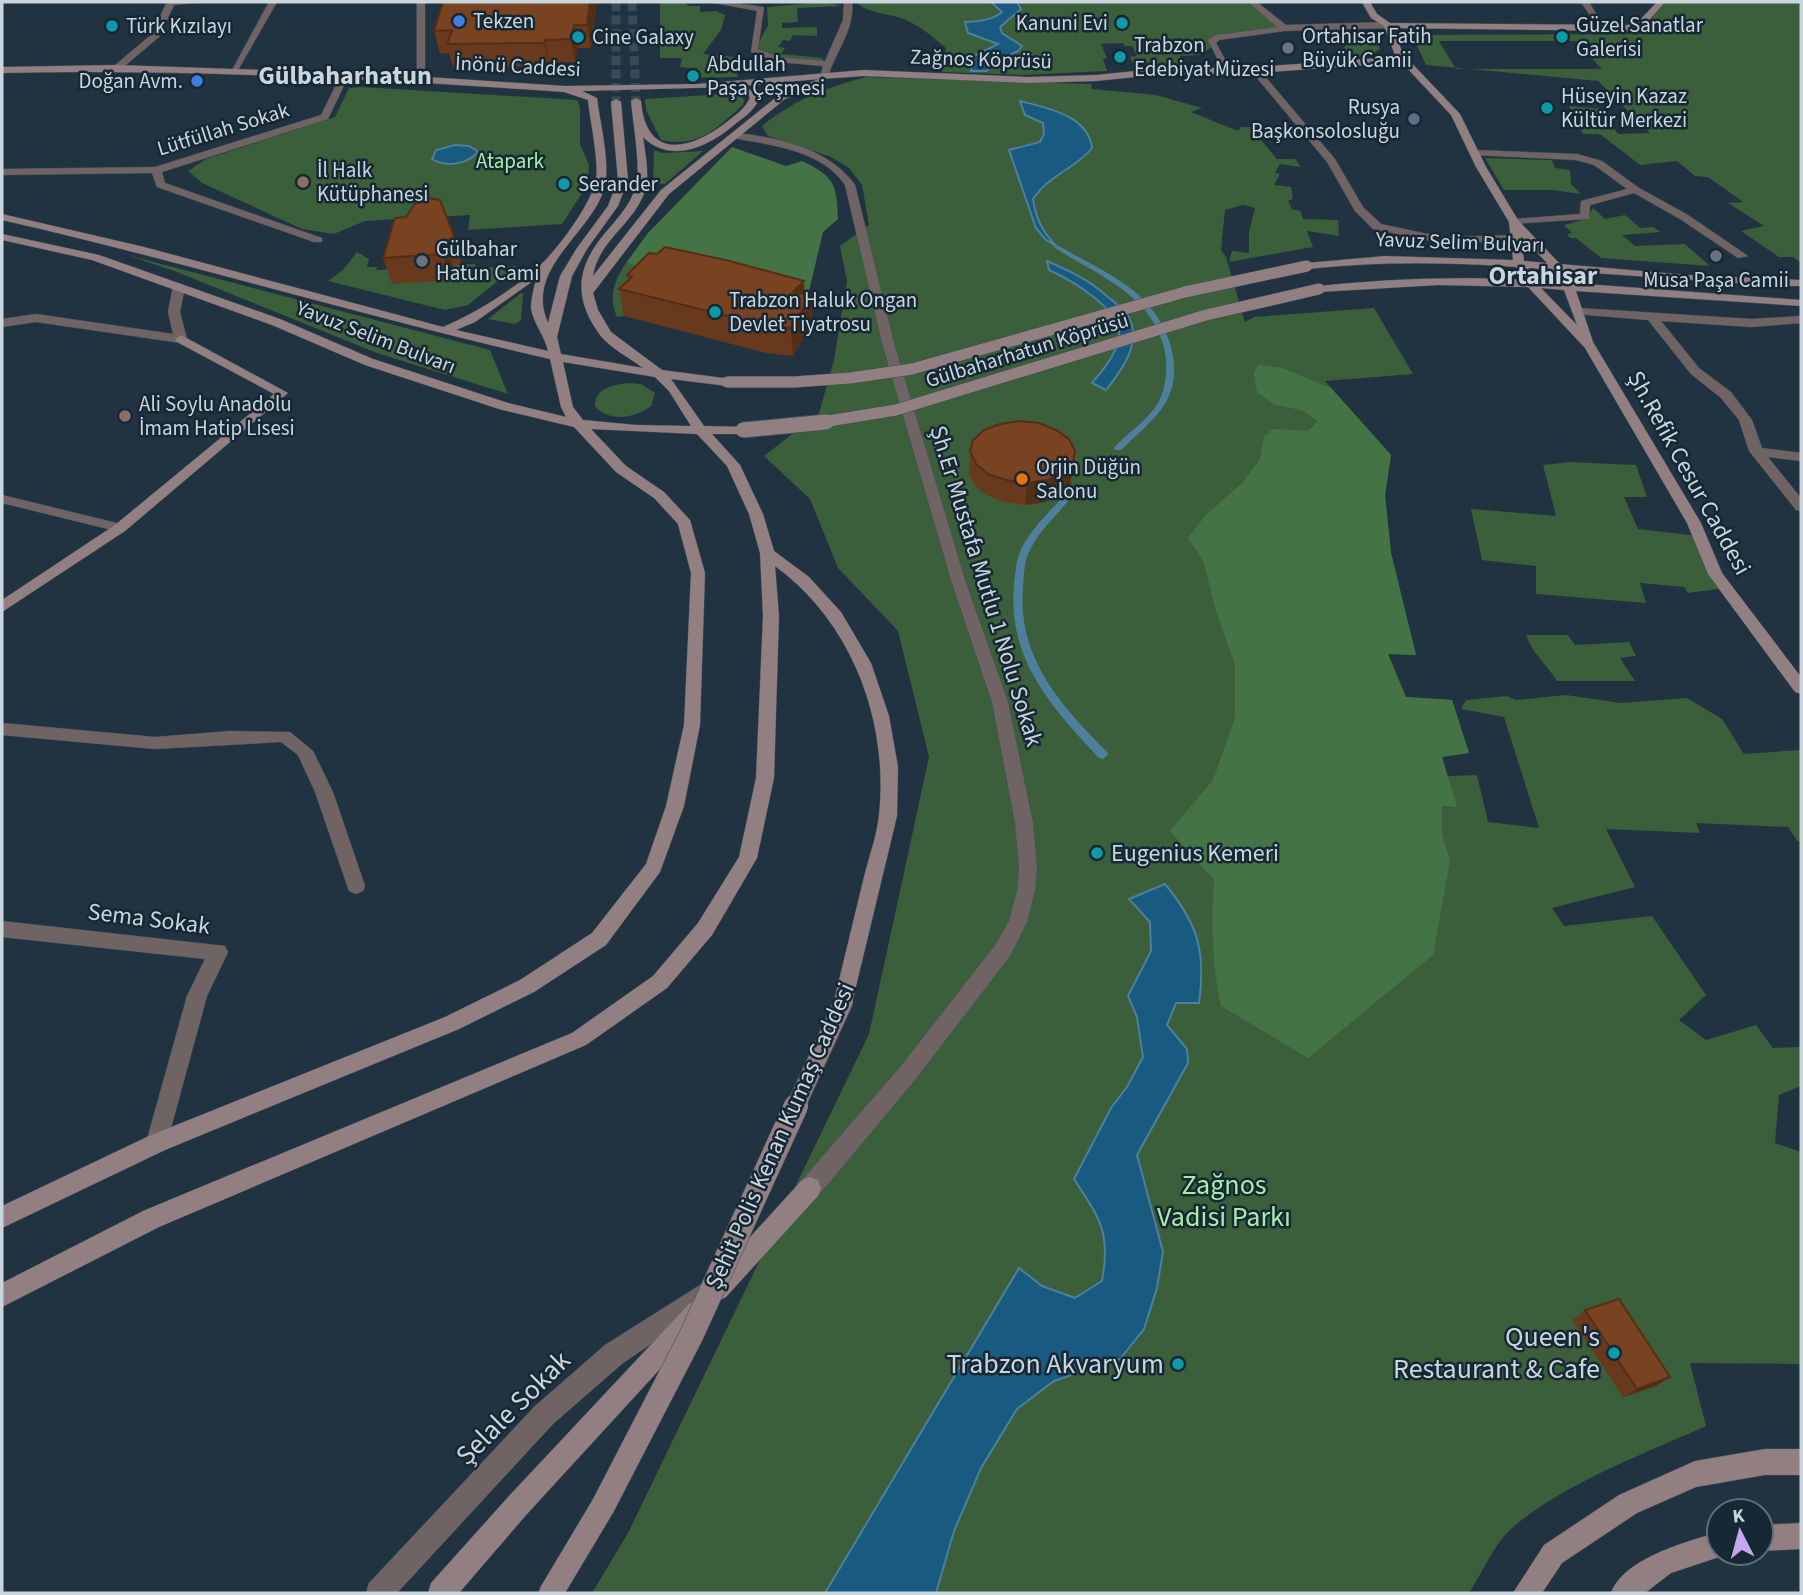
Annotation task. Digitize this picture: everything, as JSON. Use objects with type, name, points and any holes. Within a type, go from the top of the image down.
[{"type":"main road","points":[[1366,2],[1374,16],[1388,25],[1603,28],[1639,26],[1661,2]]},
{"type":"main road","points":[[1380,61],[1399,55],[1388,25]]},
{"type":"main road","name":"Şh.Refik Cesur Caddesi","points":[[1399,55],[1455,114],[1514,222],[1556,266],[1569,287],[1590,346],[1694,523],[1715,574],[1801,688]]},
{"type":"main road","points":[[1380,61],[1409,65]]},
{"type":"main road","name":"Zağnos Köprüsü","points":[[864,74],[1028,80],[1096,78],[1155,72],[1255,70],[1380,61]]},
{"type":"main road","name":"İnönü Caddesi","points":[[2,70],[117,68],[345,75],[565,89],[734,85],[824,75],[864,74]]},
{"type":"main road","points":[[587,293],[664,192],[706,156],[736,136],[782,97],[825,81],[864,74]]},
{"type":"main road","points":[[638,121],[648,139],[655,144],[669,148],[689,148],[716,135],[754,104],[755,96],[734,85]]},
{"type":"main road","points":[[443,331],[471,319],[543,269],[597,195],[602,177],[592,98],[565,89]]},
{"type":"main road","points":[[2,1295],[151,1219],[579,1039],[660,982],[705,929],[748,858],[765,778],[771,616],[767,552],[756,514],[733,465],[700,429],[674,389],[659,374],[606,334],[592,310],[587,293],[587,272],[596,251],[632,207],[642,182],[636,101]]},
{"type":"main road","points":[[551,337],[566,276],[582,248],[613,206],[623,180],[616,102]]},
{"type":"main road","name":"Yavuz Selim Bulvarı","points":[[2,218],[140,250],[443,331],[557,357],[727,382]]},
{"type":"main road","name":"Şh.Refik Cesur Caddesi","points":[[1514,222],[1519,263],[1532,285],[1590,346]]},
{"type":"main road","name":"Yavuz Selim Bulvarı","points":[[2,237],[95,257],[276,322],[369,362],[503,406],[579,424],[636,429],[743,430]]},
{"type":"main road","name":"Yavuz Selim Bulvarı","points":[[1307,266],[1371,261],[1519,263],[1621,273],[1801,283]]},
{"type":"main road","name":"Gülbaharhatun Köprüsü","points":[[727,382],[850,379],[912,369],[1185,292],[1307,266]]},
{"type":"main road","points":[[2,1217],[157,1143],[452,1023],[527,986],[599,939],[654,867],[675,806],[692,725],[698,573],[685,523],[659,495],[621,469],[579,424],[567,407],[551,337],[541,321],[537,307],[543,269]]},
{"type":"main road","name":"Yavuz Selim Bulvarı","points":[[1319,289],[1391,282],[1532,285],[1799,303]]},
{"type":"main road","name":"Gülbaharhatun Köprüsü","points":[[743,430],[812,424],[896,410],[1206,315],[1319,289]]},
{"type":"main road","points":[[2,607],[120,528],[282,393],[181,339]]},
{"type":"main road","name":"Şehit Polis Kenan Kumaş Caddesi","points":[[551,1593],[603,1506],[711,1291],[844,1001],[888,816],[889,766],[881,716],[863,663],[836,615],[804,580],[767,552]]},
{"type":"main road","name":"Şehit Polis Kenan Kumaş Caddesi","points":[[441,1593],[518,1505],[810,1188]]},
{"type":"main road","points":[[1526,1593],[1553,1555],[1628,1504],[1695,1474],[1765,1461],[1801,1462]]},
{"type":"main road","points":[[1775,1537],[1801,1536]]},
{"type":"main road","points":[[1624,1593],[1664,1562],[1705,1549]]},
{"type":"street","points":[[117,68],[156,35],[171,2],[197,2]]},
{"type":"street","points":[[233,72],[272,2]]},
{"type":"street","points":[[421,2],[421,78]]},
{"type":"street","points":[[713,2],[731,2],[748,9],[761,9],[761,25],[754,41],[754,50],[777,59],[827,64]]},
{"type":"street","points":[[824,75],[843,31],[848,2]]},
{"type":"street","points":[[1252,2],[1284,28]]},
{"type":"street","points":[[1585,2],[1603,28]]},
{"type":"street","points":[[1227,70],[1212,47],[1211,42],[1216,38],[1284,28],[1388,25]]},
{"type":"street","points":[[1255,70],[1331,161],[1359,209],[1377,227],[1442,240],[1515,238]]},
{"type":"street","name":"Lütfüllah Sokak","points":[[2,172],[156,170],[325,117],[345,75]]},
{"type":"street","name":"Şh.Er Mustafa Mutlu 1 Nolu Sokak","points":[[736,136],[757,137],[826,162],[840,171],[850,185],[888,343],[958,580],[1000,702],[1024,823],[1028,868],[1026,891],[1018,922],[995,961],[908,1073],[810,1188]]},
{"type":"street","points":[[1475,153],[1577,157],[1598,163],[1635,190],[1684,217],[1742,256]]},
{"type":"street","points":[[156,170],[161,184],[318,240]]},
{"type":"street","points":[[1514,222],[1585,217],[1585,203],[1635,190]]},
{"type":"street","points":[[179,286],[172,302],[175,325],[181,339]]},
{"type":"street","points":[[1578,312],[1751,323],[1801,319]]},
{"type":"street","points":[[1653,317],[1695,371],[1733,403],[1745,420],[1756,452],[1801,507]]},
{"type":"street","points":[[2,323],[36,318],[181,339]]},
{"type":"street","points":[[1756,452],[1801,457]]},
{"type":"street","points":[[2,499],[120,528]]},
{"type":"street","points":[[2,729],[155,743],[284,736],[305,751],[324,792],[356,886]]},
{"type":"street","name":"Sema Sokak","points":[[2,929],[218,952],[197,996],[157,1143]]},
{"type":"street","name":"Şelale Sokak","points":[[379,1593],[544,1415],[614,1354],[711,1291]]},
{"type":"green space","points":[[660,2],[686,2],[688,6],[700,6],[700,12],[716,11],[725,15],[721,30],[703,54],[734,57],[738,77],[690,78],[692,68],[680,67],[682,58],[660,58]]},
{"type":"green space","points":[[824,2],[842,6],[797,8],[798,22],[782,23],[782,28],[817,27],[817,36],[793,35],[790,41],[783,40],[778,47],[785,48],[781,54],[823,58],[822,61],[769,56],[759,48],[759,42],[768,25],[767,7]]},
{"type":"green space","points":[[856,2],[1252,2],[1284,28],[1216,38],[1211,42],[1212,47],[1200,55],[1180,56],[1184,64],[1134,66],[1130,57],[1137,56],[1132,46],[1125,46],[1123,43],[1101,44],[1107,58],[1103,59],[1107,71],[1022,75],[942,72],[946,48],[921,28],[904,19],[872,11]]},
{"type":"green space","points":[[1661,2],[1801,2],[1801,263],[1793,257],[1779,257],[1741,231],[1764,226],[1728,203],[1743,202],[1708,177],[1695,176],[1677,161],[1640,165],[1600,134],[1583,134],[1569,106],[1605,109],[1608,113],[1602,113],[1618,134],[1650,133],[1598,81],[1469,69],[1602,69],[1576,41],[1439,41],[1455,68],[1426,65],[1412,35],[1642,34]]},
{"type":"green space","points":[[1343,31],[1372,31],[1380,49],[1371,55],[1344,60],[1342,58],[1348,55],[1344,47],[1352,41]]},
{"type":"green space","name":"Zağnos Vadisi Parkı","points":[[866,77],[1091,84],[1092,89],[1156,95],[1202,108],[1191,112],[1238,131],[1241,127],[1250,127],[1277,159],[1295,159],[1301,167],[1280,164],[1275,173],[1280,174],[1274,185],[1291,187],[1293,199],[1288,201],[1292,209],[1301,211],[1303,219],[1338,220],[1339,236],[1307,231],[1313,247],[1229,262],[1232,251],[1249,253],[1249,232],[1255,208],[1243,205],[1225,210],[1221,250],[1226,257],[1245,322],[1254,317],[1374,308],[1413,374],[1325,381],[1391,455],[1385,495],[1391,553],[1416,655],[1388,654],[1406,697],[1452,700],[1469,753],[1442,756],[1447,776],[1477,775],[1488,822],[1539,828],[1504,717],[1461,709],[1466,700],[1507,696],[1516,700],[1566,695],[1621,703],[1687,698],[1722,719],[1744,754],[1801,750],[1801,841],[1798,842],[1788,827],[1696,823],[1700,833],[1606,829],[1635,887],[1552,908],[1564,926],[1652,916],[1706,995],[1679,1020],[1706,1040],[1756,1025],[1773,1048],[1801,1047],[1801,1086],[1779,1095],[1775,1143],[1801,1152],[1801,1364],[1690,1363],[1706,1426],[1577,1485],[1530,1514],[1499,1543],[1469,1593],[592,1593],[628,1533],[869,1034],[929,757],[898,631],[838,568],[810,499],[764,456],[819,413],[834,360],[847,281],[840,246],[869,225],[862,185],[849,168],[831,157],[768,136],[762,126],[787,108],[811,96]]},
{"type":"green space","name":"Atapark","points":[[349,88],[577,100],[580,107],[580,144],[589,165],[588,184],[562,224],[468,230],[470,215],[365,221],[334,234],[302,229],[202,183],[188,171],[206,159],[335,117]]},
{"type":"green space","points":[[739,93],[744,100],[743,105],[715,129],[697,139],[675,142],[661,140],[646,110],[645,99]]},
{"type":"green space","points":[[732,147],[786,166],[802,161],[821,171],[832,182],[838,219],[823,232],[805,308],[626,263],[648,233]]},
{"type":"green space","points":[[654,150],[663,153],[703,151],[665,184],[653,183]]},
{"type":"green space","points":[[1485,158],[1552,160],[1555,168],[1570,170],[1571,184],[1581,194],[1552,190],[1504,190]]},
{"type":"green space","points":[[1593,208],[1605,219],[1625,215],[1640,228],[1653,227],[1661,232],[1622,235],[1635,246],[1685,244],[1710,266],[1601,258],[1576,238],[1570,238],[1567,234],[1572,233],[1564,225],[1586,219]]},
{"type":"green space","points":[[357,252],[369,259],[367,267],[377,267],[376,270],[396,269],[450,280],[453,265],[475,264],[476,268],[517,266],[468,305],[445,310],[328,281],[343,270]]},
{"type":"green space","points":[[127,255],[490,350],[508,394],[377,353],[177,272]]},
{"type":"green space","points":[[626,263],[670,273],[624,316],[617,317],[613,302],[614,289]]},
{"type":"green space","points":[[521,293],[521,320],[515,324],[488,319]]},
{"type":"green space","points":[[1258,365],[1282,368],[1331,388],[1391,455],[1385,495],[1391,553],[1416,655],[1388,654],[1406,697],[1452,700],[1469,753],[1442,757],[1457,807],[1442,806],[1442,834],[1450,861],[1433,955],[1308,1058],[1221,1006],[1213,943],[1214,880],[1170,831],[1213,780],[1235,718],[1235,665],[1216,611],[1203,560],[1188,538],[1205,516],[1243,482],[1260,459],[1264,436],[1273,429],[1308,431],[1318,421],[1301,410],[1275,405],[1257,392],[1254,373]]},
{"type":"green space","points":[[630,383],[641,384],[655,393],[651,406],[630,416],[615,417],[607,415],[595,406],[602,391]]},
{"type":"green space","points":[[1569,462],[1636,465],[1647,497],[1624,497],[1638,529],[1699,536],[1726,588],[1688,593],[1684,587],[1640,583],[1646,603],[1536,594],[1536,566],[1482,560],[1471,509],[1556,516],[1543,465]]},
{"type":"green space","points":[[1526,635],[1568,635],[1575,645],[1629,642],[1636,656],[1620,658],[1635,681],[1557,681]]},
{"type":"water","points":[[991,2],[1017,2],[1021,9],[1000,27],[1002,33],[1022,46],[1018,51],[990,65],[987,71],[971,71],[972,57],[998,44],[968,33],[965,22],[989,19],[1002,12]]},
{"type":"water","points":[[1020,101],[1054,110],[1075,120],[1089,137],[1092,148],[1048,183],[1033,199],[1041,225],[1057,247],[1045,239],[1036,228],[1009,150],[1040,142],[1044,134],[1043,123],[1025,115]]},
{"type":"water","points":[[455,145],[469,146],[477,151],[476,154],[455,164],[432,159],[436,150]]},
{"type":"water","points":[[1047,261],[1094,286],[1128,316],[1132,326],[1132,346],[1124,365],[1106,390],[1092,383],[1115,349],[1119,336],[1118,326],[1093,296],[1049,270]]},
{"type":"water","points":[[1165,884],[1185,912],[1197,939],[1201,985],[1199,1003],[1176,1003],[1167,1025],[1187,1049],[1188,1063],[1137,1155],[1163,1252],[1157,1288],[1144,1329],[1120,1359],[1054,1381],[1017,1409],[981,1468],[954,1531],[936,1593],[825,1593],[1019,1268],[1042,1286],[1075,1298],[1102,1281],[1105,1250],[1101,1227],[1074,1179],[1111,1108],[1127,1087],[1143,1057],[1137,1017],[1128,996],[1151,951],[1150,922],[1129,899]]},
{"type":"building","points":[[443,2],[590,2],[587,25],[574,25],[571,39],[545,40],[544,43],[447,44],[452,30],[434,31]]},
{"type":"building","points":[[429,198],[440,200],[455,239],[446,240],[443,254],[383,258],[395,218],[406,217],[417,201]]},
{"type":"building","points":[[665,247],[804,281],[793,292],[811,295],[791,328],[764,325],[619,289],[632,277],[627,275],[649,253],[657,254]]},
{"type":"building","points":[[1019,421],[1039,423],[1069,439],[1075,451],[1073,463],[1064,473],[1047,480],[1027,483],[988,474],[976,464],[970,451],[973,440],[984,430]]},
{"type":"building","points":[[1619,1299],[1670,1377],[1637,1389],[1585,1310]]},
{"type":"waterway","points":[[1057,247],[1131,292],[1152,314],[1166,342],[1171,373],[1162,402],[1147,421],[1118,448]]},
{"type":"waterway","points":[[1065,500],[1038,531],[1024,554],[1017,605],[1019,630],[1038,676],[1052,697],[1103,755]]},
{"type":"tunnel","points":[[616,2],[616,102]]},
{"type":"tunnel","points":[[632,2],[636,101]]},
{"type":"place","name":"Tekzen","points":[[459,21]]},
{"type":"place","name":"Kanuni Evi","points":[[1122,23]]},
{"type":"place","name":"Türk Kızılayı","points":[[112,26]]},
{"type":"place","name":"Cine Galaxy","points":[[578,37]]},
{"type":"place","name":"Güzel Sanatlar Galerisi","points":[[1562,37]]},
{"type":"place","name":"Ortahisar Fatih Büyük Camii","points":[[1288,48]]},
{"type":"place","name":"Trabzon Edebiyat Müzesi","points":[[1120,57]]},
{"type":"place","name":"Abdullah Paşa Çeşmesi","points":[[693,76]]},
{"type":"place","name":"Doğan Avm.","points":[[197,81]]},
{"type":"place","name":"Hüseyin Kazaz Kültür Merkezi","points":[[1547,108]]},
{"type":"place","name":"Rusya Başkonsolosluğu","points":[[1414,119]]},
{"type":"place","name":"İl Halk Kütüphanesi","points":[[303,182]]},
{"type":"place","name":"Serander","points":[[564,184]]},
{"type":"place","name":"Musa Paşa Camii","points":[[1716,256]]},
{"type":"place","name":"Gülbahar Hatun Cami","points":[[422,261]]},
{"type":"place","name":"Trabzon Haluk Ongan Devlet Tiyatrosu","points":[[715,312]]},
{"type":"place","name":"Ali Soylu Anadolu İmam Hatip Lisesi","points":[[125,416]]},
{"type":"place","name":"Orjin Düğün Salonu","points":[[1022,479]]},
{"type":"place","name":"Eugenius Kemeri","points":[[1097,853]]},
{"type":"place","name":"Queen's Restaurant & Cafe","points":[[1614,1353]]},
{"type":"place","name":"Trabzon Akvaryum","points":[[1178,1364]]},
{"type":"district","name":"Gülbaharhatun","points":[[345,75]]},
{"type":"district","name":"Ortahisar","points":[[1543,275]]}]
